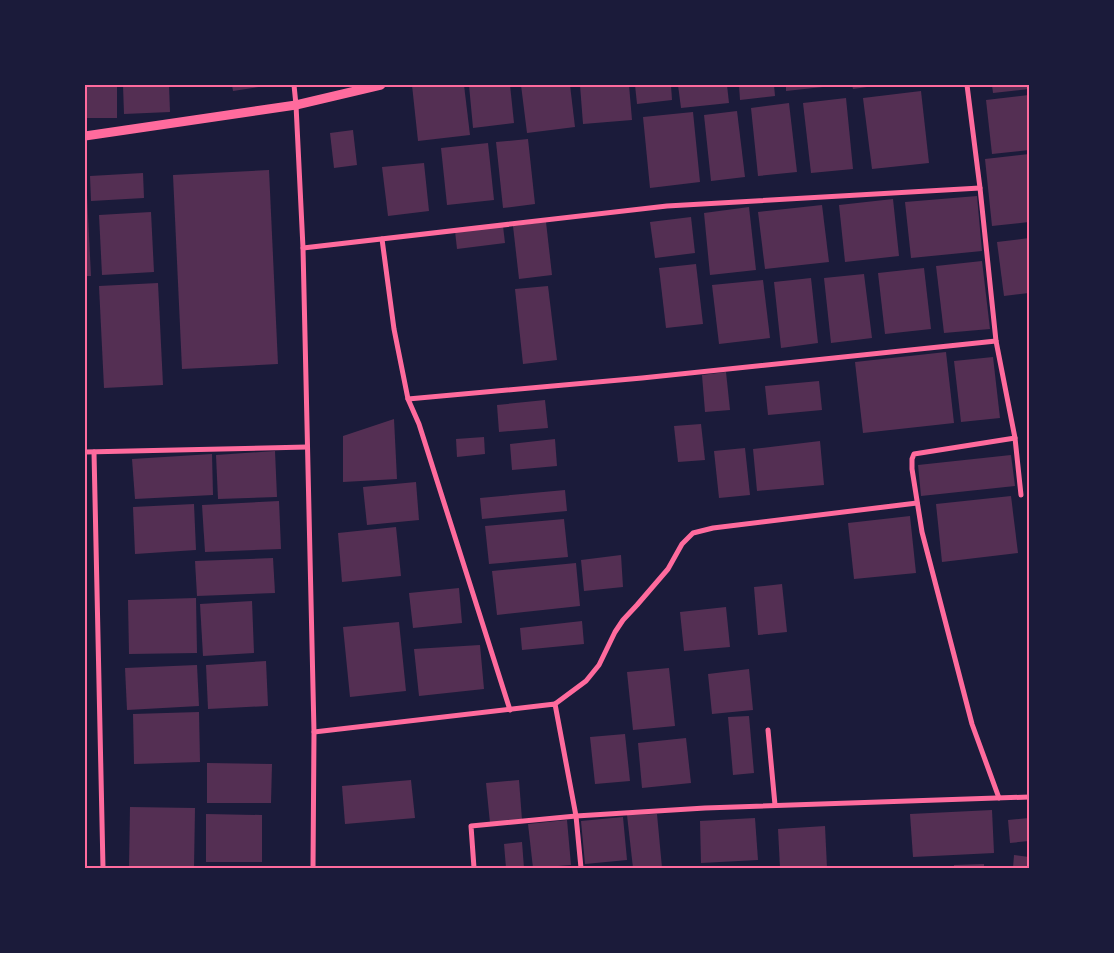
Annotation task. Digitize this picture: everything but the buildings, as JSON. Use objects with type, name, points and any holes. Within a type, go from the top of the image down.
[{"type":"street","points":[[294,85],[303,248],[314,732],[313,868]]},
{"type":"street","points":[[85,136],[296,105],[381,85]]},
{"type":"street","points":[[967,85],[996,341],[1015,438],[1021,495]]},
{"type":"street","points":[[303,248],[667,206],[980,188]]},
{"type":"street","points":[[382,239],[394,329],[408,400],[419,424],[510,710]]},
{"type":"street","points":[[408,400],[996,341]]},
{"type":"street","points":[[999,798],[972,724],[922,532],[912,459],[914,454],[1015,438]]},
{"type":"street","points":[[85,452],[307,447]]},
{"type":"street","points":[[94,452],[103,868]]},
{"type":"street","points":[[314,732],[555,704],[586,680],[600,665],[622,620],[668,569],[682,544],[693,533],[713,528],[917,503]]},
{"type":"street","points":[[555,704],[576,816],[581,868]]},
{"type":"street","points":[[768,730],[775,805]]},
{"type":"street","points":[[474,868],[471,826],[576,816],[705,808],[1029,797]]}]
